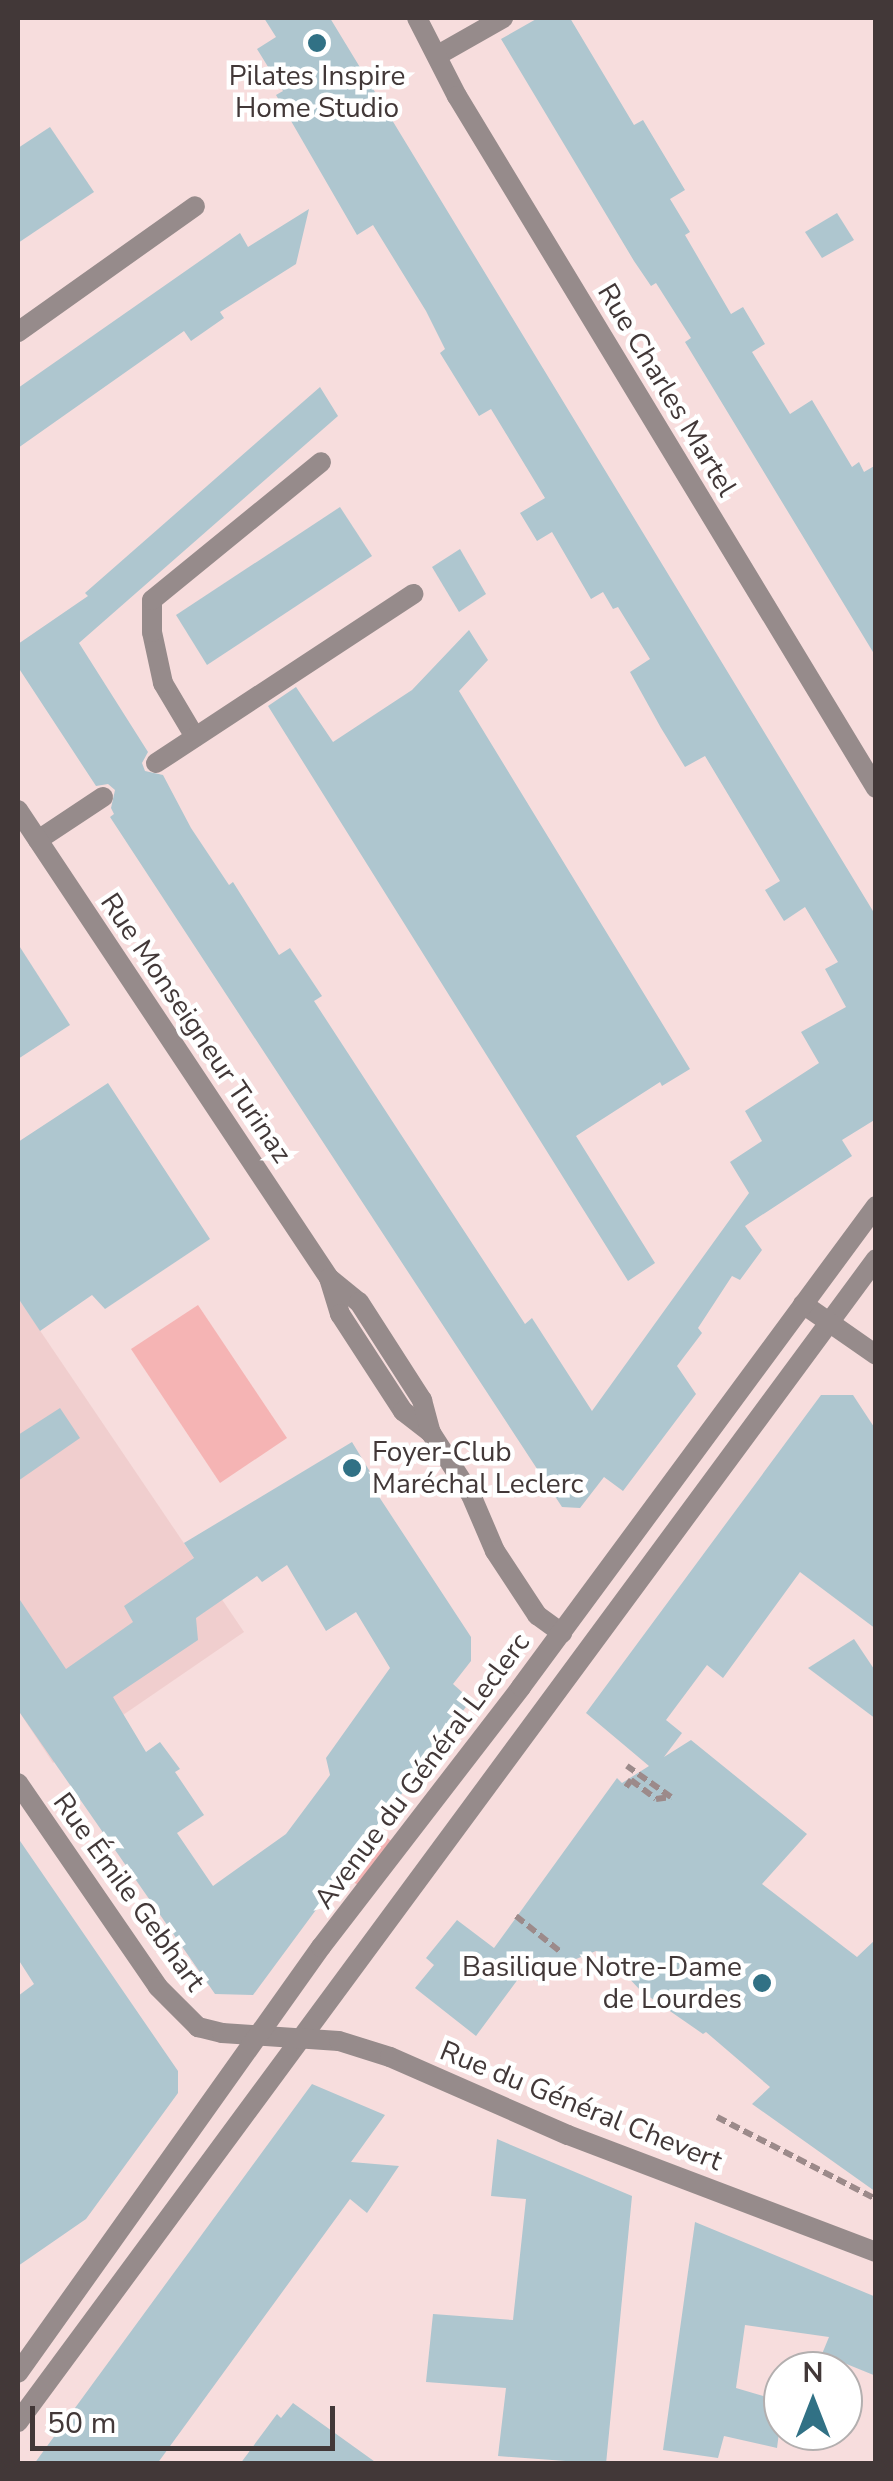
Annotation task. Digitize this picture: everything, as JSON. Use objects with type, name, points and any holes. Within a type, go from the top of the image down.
[{"type":"street","name":"Rue Charles Martel","points":[[416,18],[468,113],[876,788]]},
{"type":"street","points":[[438,55],[504,18]]},
{"type":"street","points":[[18,332],[195,206]]},
{"type":"street","points":[[195,737],[163,683],[152,632],[152,600],[322,462]]},
{"type":"street","points":[[156,763],[413,594]]},
{"type":"street","points":[[38,840],[103,797]]},
{"type":"street","name":"Rue Monseigneur Turinaz","points":[[18,810],[329,1278],[340,1314],[404,1411],[431,1433],[482,1512],[490,1540],[537,1615],[585,1650]]},
{"type":"street","name":"Avenue du Général Leclerc","points":[[19,2367],[321,1947],[562,1633],[876,1206]]},
{"type":"street","points":[[18,2422],[876,1259]]},
{"type":"street","points":[[803,1304],[876,1354]]},
{"type":"street","name":"Rue Émile Gebhart","points":[[18,1783],[146,1972],[180,2013],[198,2026],[260,2035]]},
{"type":"street","name":"Rue du Général Chevert","points":[[260,2035],[339,2041],[390,2057],[568,2135],[876,2252]]},
{"type":"street","points":[[19,2367],[47,2382]]},
{"type":"path","points":[[626,1786],[631,1780],[656,1799],[670,1797],[627,1766]]},
{"type":"path","points":[[516,1916],[562,1953]]},
{"type":"path","points":[[717,2117],[876,2198]]},
{"type":"shaded area","points":[[18,1298],[244,1632],[53,1763],[18,1710]]},
{"type":"shaded area","points":[[198,1305],[287,1438],[220,1483],[131,1349]]},
{"type":"shaded area","points":[[383,1835],[394,1843],[358,1885],[350,1880]]},
{"type":"building","points":[[264,18],[330,18],[876,916],[876,1119],[842,1140],[852,1156],[745,1226],[762,1250],[740,1280],[732,1276],[698,1328],[702,1333],[677,1366],[696,1394],[623,1491],[604,1477],[580,1508],[562,1507],[110,817],[114,814],[111,808],[115,790],[108,784],[96,786],[18,667],[18,644],[88,596],[85,593],[320,387],[338,416],[79,643],[148,752],[142,763],[145,771],[163,775],[191,828],[229,885],[233,882],[279,955],[290,948],[322,996],[314,1001],[398,1130],[525,1324],[532,1318],[592,1411],[749,1193],[730,1162],[762,1141],[745,1111],[819,1063],[801,1032],[846,1007],[825,969],[838,962],[805,907],[784,921],[765,890],[780,881],[705,756],[685,767],[630,672],[650,659],[618,607],[613,609],[603,592],[591,599],[552,532],[537,541],[520,513],[545,498],[491,409],[479,416],[440,353],[445,349],[426,311],[373,225],[357,235],[276,95],[283,91],[257,49],[276,37]]},
{"type":"building","points":[[538,18],[570,18],[634,125],[643,120],[685,190],[670,199],[690,232],[685,235],[731,314],[743,307],[765,344],[752,352],[790,414],[812,400],[852,467],[859,462],[864,472],[876,465],[876,657],[685,342],[691,338],[656,283],[651,286],[634,261],[501,39]]},
{"type":"building","points":[[50,127],[94,192],[18,243],[18,148]]},
{"type":"building","points":[[309,209],[296,264],[220,312],[224,318],[191,341],[184,331],[18,448],[18,388],[240,233],[248,247]]},
{"type":"building","points":[[837,213],[854,240],[822,258],[805,232]]},
{"type":"building","points":[[340,507],[372,556],[207,665],[176,615]]},
{"type":"building","points":[[460,549],[486,594],[459,612],[432,567]]},
{"type":"building","points":[[469,630],[488,660],[459,691],[690,1069],[662,1086],[660,1082],[576,1136],[655,1263],[628,1281],[268,706],[296,687],[333,742],[412,690]]},
{"type":"building","points":[[18,944],[70,1025],[18,1059]]},
{"type":"building","points":[[108,1083],[210,1239],[105,1309],[92,1295],[40,1331],[18,1298],[18,1142]]},
{"type":"building","points":[[821,1395],[853,1395],[876,1430],[876,1629],[800,1572],[723,1678],[707,1665],[666,1720],[682,1733],[664,1757],[691,1740],[807,1834],[762,1884],[857,1957],[876,1939],[876,2192],[752,2104],[770,2087],[706,2032],[703,2034],[641,1991],[608,1956],[596,1951],[561,1965],[544,1986],[524,1971],[476,2036],[415,1988],[434,1965],[426,1958],[457,1920],[494,1948],[617,1778],[622,1783],[649,1766],[586,1713]]},
{"type":"building","points":[[60,1408],[80,1438],[18,1481],[18,1435]]},
{"type":"building","points":[[352,1442],[375,1480],[370,1483],[471,1637],[471,1661],[453,1684],[471,1700],[253,1995],[215,1994],[18,1710],[18,1597],[66,1669],[133,1622],[124,1606],[194,1558],[184,1543]],"holes":[[[287,1565],[326,1631],[356,1612],[390,1668],[326,1758],[330,1775],[286,1834],[213,1886],[177,1833],[204,1815],[175,1772],[180,1769],[160,1742],[146,1752],[113,1697],[198,1640],[196,1618],[257,1576],[262,1582]]]},
{"type":"building","points":[[854,1639],[876,1672],[876,1719],[808,1668]]},
{"type":"building","points":[[18,1838],[178,2071],[178,2093],[86,2219],[18,2266],[18,1996],[34,1984],[18,1959]]},
{"type":"building","points":[[312,2084],[385,2115],[351,2162],[399,2166],[367,2213],[350,2199],[157,2464],[34,2464]]},
{"type":"building","points":[[497,2139],[632,2196],[606,2464],[498,2456],[506,2388],[426,2382],[433,2314],[513,2320],[526,2199],[491,2196]]},
{"type":"building","points":[[695,2222],[876,2297],[876,2376],[863,2371],[863,2351],[823,2351],[829,2337],[745,2325],[736,2388],[763,2396],[763,2445],[724,2436],[718,2458],[663,2450]]},
{"type":"building","points":[[293,2403],[378,2464],[240,2464],[277,2414],[281,2418]]},
{"type":"place","name":"Pilates Inspire Home Studio","points":[[317,43]]},
{"type":"place","name":"Foyer-Club Maréchal Leclerc","points":[[352,1468]]},
{"type":"place","name":"Basilique Notre-Dame de Lourdes","points":[[762,1983]]}]
